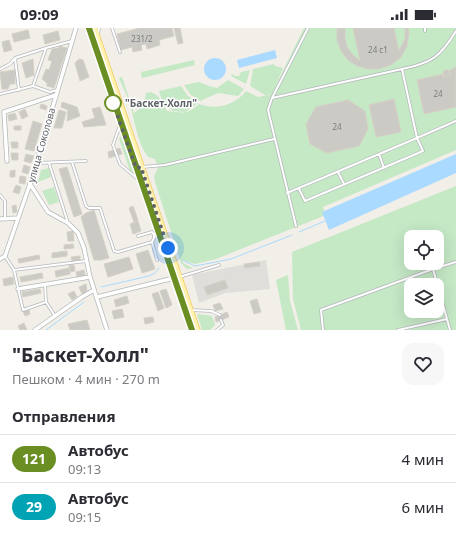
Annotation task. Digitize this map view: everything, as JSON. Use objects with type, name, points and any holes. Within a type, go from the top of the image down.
[{"type":"main road","points":[[89,28],[121,124],[138,168],[156,234],[176,277],[197,330]]},
{"type":"main road","points":[[94,28],[138,168],[176,277],[192,330]]},
{"type":"street","name":"улица Соколова","points":[[5,256],[30,184],[76,28]]},
{"type":"street","points":[[7,162],[4,112],[56,95]]},
{"type":"street","points":[[30,184],[48,212],[68,223],[78,233],[107,330]]},
{"type":"street","points":[[0,219],[18,218]]},
{"type":"street","points":[[0,260],[5,256]]},
{"type":"street","points":[[18,289],[90,277]]},
{"type":"street","points":[[97,297],[176,277]]},
{"type":"street","points":[[35,330],[94,290]]},
{"type":"lane","points":[[99,28],[100,47]]},
{"type":"lane","points":[[112,28],[120,52]]},
{"type":"lane","points":[[296,226],[268,110],[272,98],[308,28]]},
{"type":"lane","points":[[272,98],[423,65],[435,58],[456,31]]},
{"type":"lane","points":[[0,69],[10,64],[15,58],[72,41]]},
{"type":"lane","points":[[33,86],[46,48]]},
{"type":"lane","points":[[15,58],[19,90]]},
{"type":"lane","points":[[299,188],[304,201],[423,151],[417,138],[402,69]]},
{"type":"lane","points":[[0,94],[33,86],[50,92],[58,90]]},
{"type":"lane","points":[[287,193],[456,121]]},
{"type":"lane","points":[[121,124],[113,145],[120,164],[141,182]]},
{"type":"lane","points":[[138,168],[165,165],[274,139]]},
{"type":"lane","points":[[378,154],[384,168]]},
{"type":"lane","points":[[36,163],[86,161]]},
{"type":"lane","points":[[72,162],[86,206],[89,208],[100,208],[114,251],[118,252],[152,242]]},
{"type":"lane","points":[[49,163],[68,223]]},
{"type":"lane","points":[[338,172],[344,184]]},
{"type":"lane","points":[[0,195],[4,201],[5,218]]},
{"type":"lane","points":[[138,236],[152,232],[156,234],[152,242],[157,260]]},
{"type":"lane","points":[[5,256],[14,270],[23,310],[46,302]]},
{"type":"lane","points":[[14,270],[87,260]]},
{"type":"lane","points":[[444,266],[456,262]]},
{"type":"lane","points":[[176,277],[219,265]]},
{"type":"lane","points":[[323,330],[321,310],[430,270]]},
{"type":"lane","points":[[433,270],[450,330]]},
{"type":"lane","points":[[45,285],[46,302],[55,316]]},
{"type":"lane","points":[[190,310],[211,311],[220,315]]},
{"type":"lane","points":[[398,330],[447,319]]},
{"type":"lane","points":[[217,330],[223,325],[222,320]]},
{"type":"shaded area","points":[[266,260],[270,289],[225,293],[199,303],[192,275]]},
{"type":"green space","points":[[304,28],[456,28],[456,150],[323,207],[326,215],[216,259],[195,264],[182,260],[183,263],[193,268],[187,269],[181,263],[155,182],[154,176],[158,168],[155,159],[148,157],[144,151],[136,130],[129,101],[119,78],[122,77],[134,113],[143,106],[146,93],[151,92],[158,96],[167,111],[180,112],[187,112],[199,104],[212,107],[224,105],[236,100],[246,91],[258,97],[272,94],[265,95],[250,86],[253,69],[274,64],[275,66],[283,68],[275,87]]},
{"type":"green space","points":[[194,60],[195,65],[142,78],[141,72]]},
{"type":"green space","points":[[250,70],[246,84],[231,76],[232,74],[239,76],[241,72]]},
{"type":"green space","points":[[228,80],[244,89],[238,96],[218,93],[200,101],[191,95],[184,85],[199,82],[217,88]]},
{"type":"green space","points":[[181,86],[188,96],[198,103],[185,112],[173,111],[163,103],[159,91]]},
{"type":"green space","points":[[121,136],[134,173],[130,171],[119,139]]},
{"type":"green space","points":[[49,168],[51,177],[38,182],[41,170]]},
{"type":"green space","points":[[456,186],[456,330],[301,330],[293,299],[292,252]]},
{"type":"green space","points":[[54,187],[59,202],[49,205],[42,191]]},
{"type":"green space","points":[[288,275],[290,301],[298,330],[286,330],[276,280]]},
{"type":"green space","points":[[197,314],[212,316],[215,325],[210,330],[202,330]]},
{"type":"water","points":[[275,50],[277,58],[239,68],[237,60]]},
{"type":"water","points":[[215,58],[223,61],[226,69],[223,77],[215,80],[207,77],[204,69],[207,61]]},
{"type":"water","points":[[456,154],[456,173],[329,230],[322,212]]},
{"type":"building","points":[[140,28],[172,28],[174,36],[159,40],[160,45],[147,49],[146,44],[141,45],[142,50],[133,52],[132,47],[121,50],[117,34]]},
{"type":"building","points":[[174,28],[180,28],[183,43],[178,44]]},
{"type":"building","points":[[337,28],[345,28],[347,47],[360,61],[353,28],[394,28],[399,51],[405,39],[405,28],[408,28],[409,33],[407,46],[401,57],[391,65],[379,69],[368,69],[357,66],[348,60],[341,51],[337,40]]},
{"type":"building","points":[[28,30],[30,38],[14,42],[12,34]]},
{"type":"building","points":[[58,31],[60,40],[45,44],[43,35]]},
{"type":"building","points":[[9,40],[12,50],[4,52],[2,42]]},
{"type":"building","points":[[59,46],[67,48],[54,88],[47,86],[47,83],[42,79],[46,69],[49,70],[52,61],[48,60],[52,49],[59,48]]},
{"type":"building","points":[[33,59],[34,75],[26,78],[22,63]]},
{"type":"building","points":[[79,59],[83,60],[89,77],[80,81],[75,63]]},
{"type":"building","points":[[456,67],[456,107],[424,114],[417,80],[443,74],[443,77],[451,75],[449,71]]},
{"type":"building","points":[[15,70],[15,84],[10,84],[8,89],[2,89],[0,72]]},
{"type":"building","points":[[444,70],[448,70],[451,75],[443,77]]},
{"type":"building","points":[[394,99],[401,132],[376,137],[369,105]]},
{"type":"building","points":[[348,100],[365,111],[368,129],[359,146],[327,153],[310,144],[306,124],[316,107]]},
{"type":"building","points":[[62,102],[77,107],[80,116],[67,121],[68,110],[61,107]]},
{"type":"building","points":[[41,104],[47,106],[46,110],[40,108]]},
{"type":"building","points":[[100,107],[106,125],[84,127],[82,122],[95,118],[92,109]]},
{"type":"building","points":[[25,109],[28,116],[22,119],[19,112]]},
{"type":"building","points":[[59,110],[66,112],[62,128],[54,128]]},
{"type":"building","points":[[15,113],[17,119],[9,121],[8,115]]},
{"type":"building","points":[[33,121],[42,124],[36,144],[27,142]]},
{"type":"building","points":[[14,126],[21,126],[21,130],[14,130]]},
{"type":"building","points":[[11,142],[18,142],[18,148],[12,148]]},
{"type":"building","points":[[27,142],[36,144],[34,151],[25,149]]},
{"type":"building","points":[[120,148],[122,154],[109,158],[108,152]]},
{"type":"building","points":[[11,153],[18,153],[18,160],[12,160]]},
{"type":"building","points":[[26,154],[34,156],[31,163],[24,161]]},
{"type":"building","points":[[24,165],[30,167],[28,174],[22,172]]},
{"type":"building","points":[[67,167],[82,214],[74,217],[59,169]]},
{"type":"building","points":[[15,170],[15,177],[10,177],[10,171]]},
{"type":"building","points":[[20,176],[26,177],[25,184],[19,183]]},
{"type":"building","points":[[16,185],[21,187],[19,194],[13,192]]},
{"type":"building","points":[[16,205],[17,212],[13,213],[12,206]]},
{"type":"building","points":[[133,206],[138,220],[134,222],[129,208]]},
{"type":"building","points":[[94,210],[109,258],[101,260],[94,260],[81,217]]},
{"type":"building","points":[[138,221],[141,231],[133,234],[130,224]]},
{"type":"building","points":[[73,231],[74,241],[68,241],[67,232]]},
{"type":"building","points":[[73,244],[74,248],[64,249],[64,245]]},
{"type":"building","points":[[148,250],[155,269],[142,273],[136,254]]},
{"type":"building","points":[[67,251],[67,256],[52,258],[52,253]]},
{"type":"building","points":[[39,255],[40,259],[19,263],[18,259]]},
{"type":"building","points":[[80,256],[80,260],[72,261],[71,257]]},
{"type":"building","points":[[129,257],[133,269],[108,277],[104,264]]},
{"type":"building","points":[[259,262],[260,266],[245,268],[244,264]]},
{"type":"building","points":[[69,265],[74,265],[75,271],[70,272]]},
{"type":"building","points":[[69,268],[70,274],[56,277],[55,271]]},
{"type":"building","points":[[84,270],[85,276],[77,277],[76,272]]},
{"type":"building","points":[[42,273],[43,278],[21,282],[20,277]]},
{"type":"building","points":[[13,277],[14,284],[4,286],[3,279]]},
{"type":"building","points":[[225,280],[228,288],[207,295],[204,287]]},
{"type":"building","points":[[86,284],[87,291],[82,294],[79,287]]},
{"type":"building","points":[[40,289],[41,293],[23,297],[22,292]]},
{"type":"building","points":[[166,289],[172,305],[166,308],[160,291]]},
{"type":"building","points":[[74,291],[77,297],[72,300],[68,294]]},
{"type":"building","points":[[158,292],[164,308],[158,311],[152,294]]},
{"type":"building","points":[[127,296],[129,303],[116,307],[114,300]]},
{"type":"building","points":[[257,299],[261,312],[254,314],[250,301]]},
{"type":"building","points":[[220,303],[223,309],[215,311],[213,305]]},
{"type":"building","points":[[122,309],[124,317],[114,319],[112,311]]},
{"type":"building","points":[[29,310],[30,314],[25,316],[23,311]]},
{"type":"building","points":[[227,312],[229,317],[216,322],[215,317]]},
{"type":"building","points":[[153,317],[154,322],[145,324],[144,318]]},
{"type":"building","points":[[87,320],[90,330],[70,330],[68,324]]},
{"type":"building","points":[[24,323],[27,330],[20,330],[18,326]]},
{"type":"waterway","points":[[299,232],[325,221]]},
{"type":"waterway","points":[[182,260],[195,266],[231,259],[292,235]]},
{"type":"waterway","points":[[101,287],[149,276],[155,273],[159,268]]},
{"type":"waterway","points":[[46,330],[84,302]]},
{"type":"bus line","name":"121","points":[[89,28],[99,62],[192,330]]},
{"type":"place","name":"\"Баскет-Холл\"","points":[[113,103]]},
{"type":"route","points":[[113,103],[136,168],[141,167],[168,248]]}]
